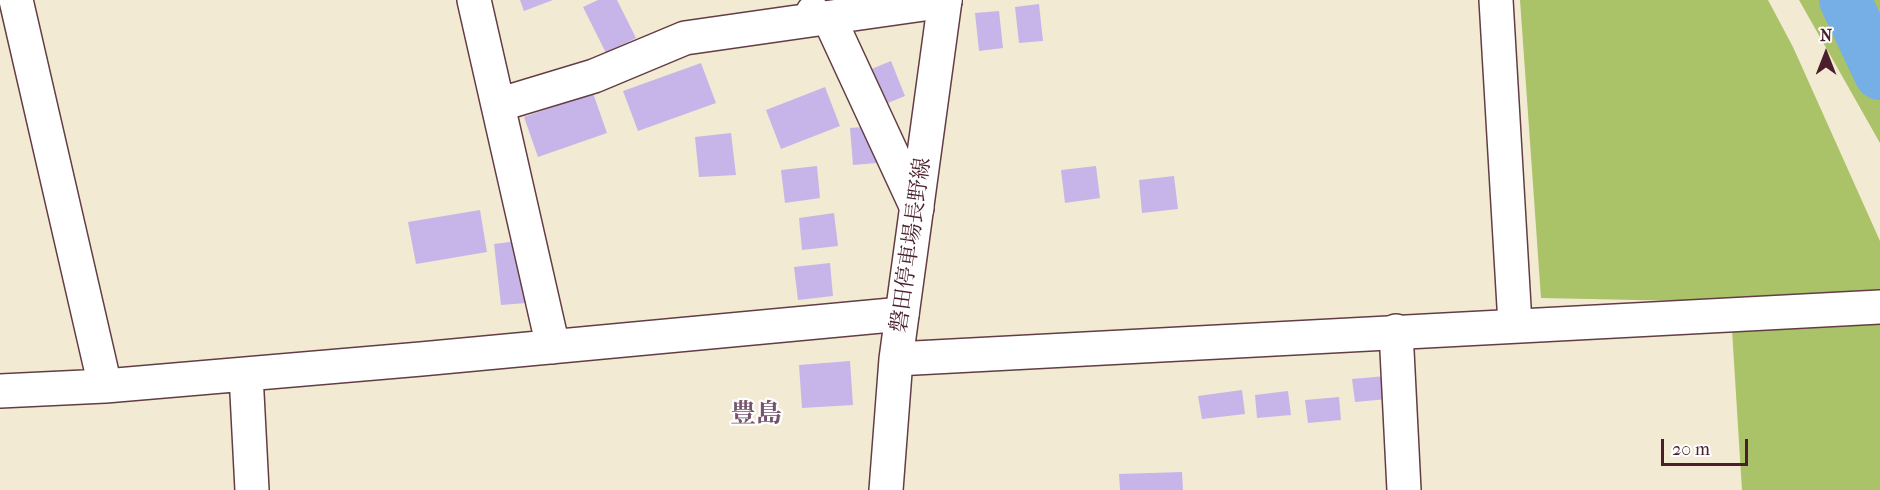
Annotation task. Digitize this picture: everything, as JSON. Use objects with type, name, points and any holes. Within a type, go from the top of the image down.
[{"type":"street","points":[[0,4],[16,0],[105,386]]},
{"type":"street","points":[[474,0],[554,347]]},
{"type":"street","points":[[498,105],[594,76],[685,38],[818,12],[945,0]]},
{"type":"street","name":"磐田停車場長野線","points":[[886,490],[896,358],[945,0]]},
{"type":"street","points":[[1496,0],[1515,324]]},
{"type":"street","points":[[818,12],[916,208]]},
{"type":"street","points":[[896,358],[1515,324],[1880,307]]},
{"type":"street","points":[[0,391],[105,386],[246,374],[902,314]]},
{"type":"street","points":[[1396,331],[1404,490]]},
{"type":"street","points":[[246,374],[252,490]]},
{"type":"green space","points":[[1520,0],[1768,0],[1793,47],[1880,241],[1880,305],[1541,298]]},
{"type":"green space","points":[[1799,0],[1880,0],[1880,143]]},
{"type":"green space","points":[[1880,307],[1880,490],[1742,490],[1731,314]]},
{"type":"building","points":[[520,0],[553,0],[524,11]]},
{"type":"building","points":[[598,0],[617,0],[636,38],[606,53],[583,7]]},
{"type":"building","points":[[1039,4],[1043,41],[1019,43],[1015,7]]},
{"type":"building","points":[[999,11],[1003,48],[979,51],[975,13]]},
{"type":"building","points":[[891,61],[905,96],[883,105],[869,70]]},
{"type":"building","points":[[701,63],[716,103],[638,131],[623,91]]},
{"type":"building","points":[[825,87],[840,126],[781,149],[766,110]]},
{"type":"building","points":[[593,93],[607,133],[538,157],[524,117]]},
{"type":"building","points":[[874,126],[877,163],[853,165],[850,128]]},
{"type":"building","points":[[731,133],[736,175],[699,177],[695,137]]},
{"type":"building","points":[[817,166],[820,198],[785,203],[781,170]]},
{"type":"building","points":[[1096,166],[1100,198],[1065,203],[1061,170]]},
{"type":"building","points":[[1174,176],[1178,209],[1142,213],[1139,180]]},
{"type":"building","points":[[480,210],[487,252],[416,264],[408,222]]},
{"type":"building","points":[[834,213],[838,246],[802,250],[799,218]]},
{"type":"building","points":[[518,241],[526,303],[501,305],[494,244]]},
{"type":"building","points":[[830,263],[833,296],[798,300],[794,267]]},
{"type":"building","points":[[850,361],[853,405],[802,408],[799,365]]},
{"type":"building","points":[[1386,376],[1388,399],[1355,402],[1352,379]]},
{"type":"building","points":[[1242,390],[1245,414],[1202,419],[1198,396]]},
{"type":"building","points":[[1288,391],[1291,415],[1257,418],[1255,395]]},
{"type":"building","points":[[1339,397],[1341,420],[1308,423],[1305,400]]},
{"type":"building","points":[[1182,472],[1183,490],[1120,490],[1119,474]]},
{"type":"waterway","points":[[1845,0],[1880,74]]},
{"type":"district","name":"豊島","points":[[756,416]]}]
